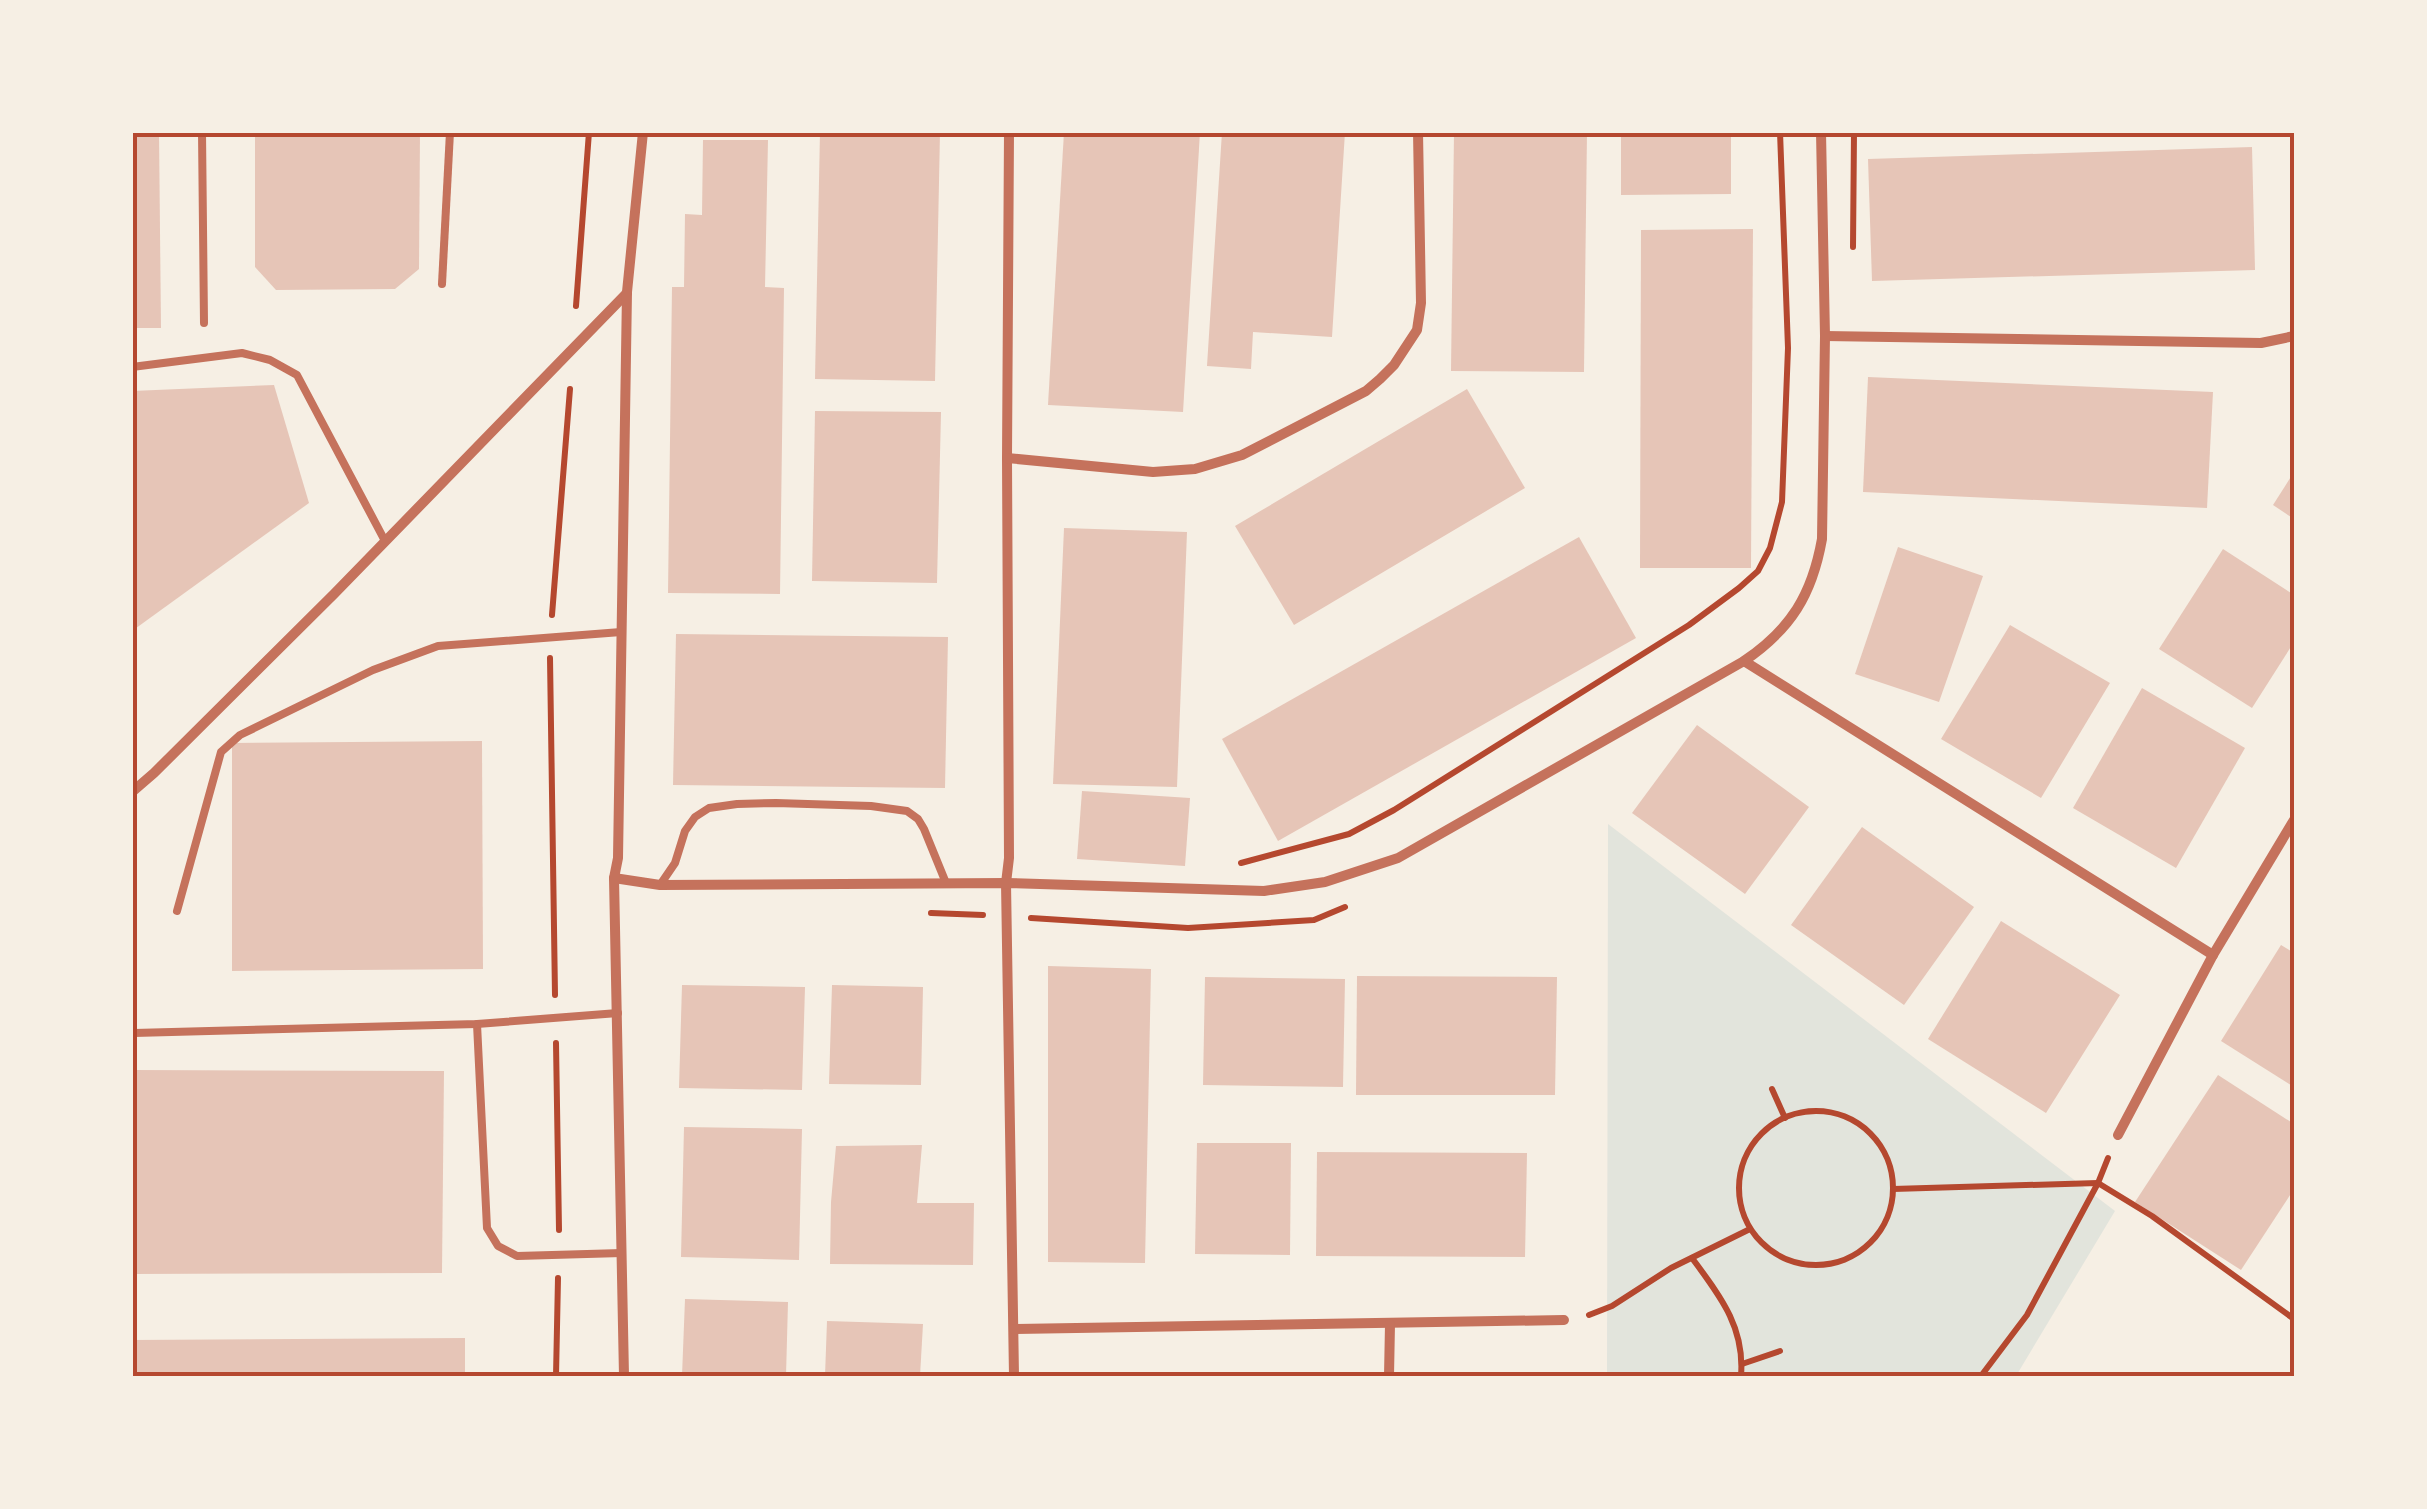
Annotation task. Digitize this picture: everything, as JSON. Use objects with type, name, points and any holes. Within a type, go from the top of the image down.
[{"type":"street","points":[[624,1376],[614,878],[618,858],[628,292],[643,132]]},
{"type":"street","points":[[1008,132],[1006,883],[1014,1376]]},
{"type":"street","points":[[1007,458],[1153,472],[1195,469],[1242,455],[1366,391],[1394,365],[1420,319],[1418,132]]},
{"type":"street","points":[[614,878],[660,885],[1006,883],[1264,891],[1326,882],[1398,858],[1744,661],[1783,630],[1811,582],[1822,540],[1822,132]]},
{"type":"street","points":[[132,792],[386,541],[628,292]]},
{"type":"street","points":[[1825,336],[2261,342],[2294,336]]},
{"type":"street","points":[[1744,661],[2213,955]]},
{"type":"street","points":[[2118,1135],[2213,955],[2294,820]]},
{"type":"street","points":[[1014,1330],[1564,1320]]},
{"type":"street","points":[[1390,1324],[1390,1376]]},
{"type":"lane","points":[[202,132],[204,323]]},
{"type":"lane","points":[[442,284],[450,132]]},
{"type":"lane","points":[[132,367],[242,353],[270,360],[298,375],[386,541]]},
{"type":"lane","points":[[177,911],[221,752],[240,735],[372,670],[438,646],[621,632]]},
{"type":"lane","points":[[660,885],[694,817],[709,808],[776,803],[907,810],[924,830],[946,884]]},
{"type":"lane","points":[[134,1033],[477,1024],[618,1012]]},
{"type":"lane","points":[[477,1024],[487,1228],[498,1246],[517,1256],[622,1253]]},
{"type":"path","points":[[556,1376],[559,1255],[550,637],[588,132]]},
{"type":"path","points":[[1234,864],[1349,834],[1394,810],[1689,625],[1758,571],[1770,548],[1782,502],[1788,348],[1780,132]]},
{"type":"path","points":[[1853,262],[1854,132]]},
{"type":"path","points":[[928,913],[1188,928],[1314,920],[1349,904]]},
{"type":"path","points":[[1772,1088],[1785,1118]]},
{"type":"path","points":[[1815,1111],[1854,1121],[1870,1134],[1883,1150],[1893,1189],[1884,1223],[1860,1250],[1828,1264],[1792,1261],[1762,1243],[1750,1229],[1739,1190],[1748,1151],[1760,1135],[1785,1118],[1815,1111]]},
{"type":"path","points":[[1893,1189],[2098,1183],[2152,1216],[2294,1319]]},
{"type":"path","points":[[1981,1376],[2027,1315],[2098,1183]]},
{"type":"path","points":[[1564,1320],[1598,1312],[1671,1268],[1750,1229]]},
{"type":"path","points":[[1692,1258],[1720,1296],[1733,1322],[1743,1352],[1742,1376]]},
{"type":"path","points":[[1742,1364],[1780,1351]]},
{"type":"shaded area","points":[[1608,824],[2115,1211],[2016,1376],[1607,1376]]},
{"type":"building","points":[[132,132],[159,132],[161,328],[132,328]]},
{"type":"building","points":[[255,132],[420,132],[419,269],[395,289],[276,290],[255,267]]},
{"type":"building","points":[[820,132],[940,132],[935,381],[815,379]]},
{"type":"building","points":[[1064,132],[1200,132],[1183,412],[1048,405]]},
{"type":"building","points":[[1222,132],[1345,132],[1332,337],[1253,332],[1251,369],[1207,366]]},
{"type":"building","points":[[1454,132],[1587,132],[1584,372],[1451,371]]},
{"type":"building","points":[[1621,132],[1731,132],[1731,194],[1621,195]]},
{"type":"building","points":[[703,140],[768,140],[765,287],[784,288],[780,594],[668,593],[672,287],[684,287],[685,214],[702,215]]},
{"type":"building","points":[[2252,147],[2255,270],[1872,281],[1868,159]]},
{"type":"building","points":[[1753,229],[1751,568],[1640,568],[1641,230]]},
{"type":"building","points":[[1868,377],[2213,392],[2207,508],[1863,492]]},
{"type":"building","points":[[274,385],[309,503],[132,631],[132,391]]},
{"type":"building","points":[[1467,389],[1525,488],[1294,625],[1235,526]]},
{"type":"building","points":[[815,411],[941,412],[937,583],[812,581]]},
{"type":"building","points":[[2294,472],[2294,519],[2273,505]]},
{"type":"building","points":[[1064,528],[1187,532],[1177,787],[1053,784]]},
{"type":"building","points":[[1579,537],[1636,638],[1278,841],[1222,739]]},
{"type":"building","points":[[1898,547],[1983,576],[1939,702],[1855,674]]},
{"type":"building","points":[[2223,549],[2294,595],[2294,642],[2252,708],[2159,649]]},
{"type":"building","points":[[2010,625],[2110,683],[2041,798],[1941,739]]},
{"type":"building","points":[[676,634],[948,637],[945,788],[673,785]]},
{"type":"building","points":[[2142,688],[2245,748],[2176,868],[2073,808]]},
{"type":"building","points":[[1697,725],[1809,807],[1745,894],[1632,813]]},
{"type":"building","points":[[482,741],[483,969],[232,971],[232,743]]},
{"type":"building","points":[[1082,791],[1190,798],[1185,866],[1077,859]]},
{"type":"building","points":[[1862,827],[1974,907],[1904,1005],[1791,925]]},
{"type":"building","points":[[2001,921],[2120,995],[2046,1113],[1928,1039]]},
{"type":"building","points":[[2281,945],[2294,953],[2294,1087],[2221,1041]]},
{"type":"building","points":[[1048,966],[1151,969],[1145,1263],[1048,1262]]},
{"type":"building","points":[[1357,976],[1557,977],[1555,1095],[1356,1095]]},
{"type":"building","points":[[1205,977],[1345,979],[1343,1087],[1203,1085]]},
{"type":"building","points":[[682,985],[805,987],[802,1090],[679,1088]]},
{"type":"building","points":[[832,985],[923,987],[921,1085],[829,1084]]},
{"type":"building","points":[[132,1070],[444,1071],[442,1273],[132,1274]]},
{"type":"building","points":[[2218,1075],[2294,1124],[2294,1189],[2241,1270],[2135,1202]]},
{"type":"building","points":[[684,1127],[802,1129],[799,1260],[681,1257]]},
{"type":"building","points":[[1197,1143],[1291,1143],[1290,1255],[1195,1254]]},
{"type":"building","points":[[922,1145],[917,1203],[974,1203],[973,1265],[830,1264],[836,1146]]},
{"type":"building","points":[[1317,1152],[1527,1153],[1525,1257],[1316,1256]]},
{"type":"building","points":[[685,1299],[788,1302],[786,1376],[682,1376]]},
{"type":"building","points":[[827,1321],[923,1324],[920,1376],[825,1376]]},
{"type":"building","points":[[465,1338],[465,1376],[132,1376],[132,1340]]},
{"type":"building","points":[[1222,1372],[1286,1373],[1286,1376],[1222,1376]]}]
